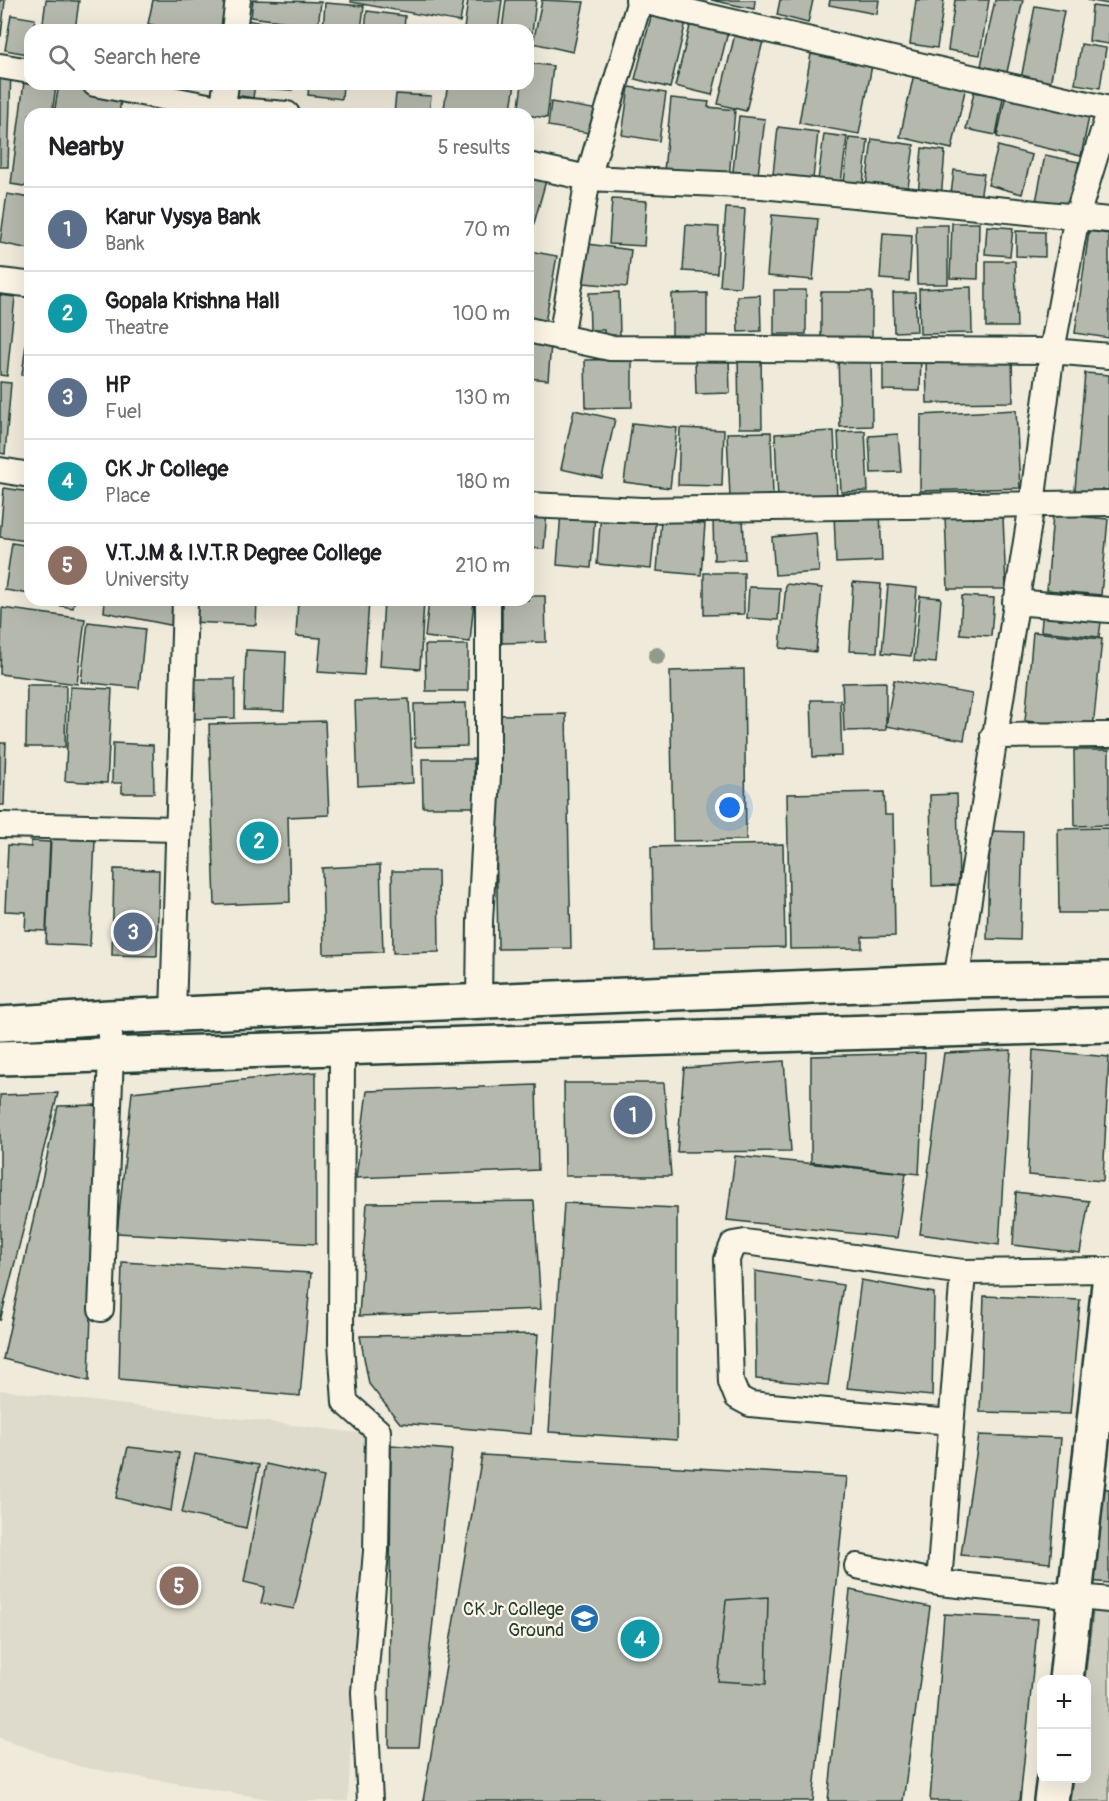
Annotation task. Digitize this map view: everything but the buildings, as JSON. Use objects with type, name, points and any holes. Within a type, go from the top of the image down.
[{"type":"main road","points":[[0,1024],[109,1017],[956,981],[1109,980]]},
{"type":"main road","points":[[0,1058],[1109,1025]]},
{"type":"main road","points":[[1067,1675],[1077,1597],[1109,1284]]},
{"type":"main road","points":[[1051,1801],[1053,1783]]},
{"type":"street","points":[[235,24],[238,0]]},
{"type":"street","points":[[561,338],[588,178],[639,0],[1109,111],[1077,216],[1052,351],[1032,504],[993,736],[956,981]]},
{"type":"street","points":[[0,66],[24,70]]},
{"type":"street","points":[[123,90],[209,108]]},
{"type":"street","points":[[223,108],[225,90]]},
{"type":"street","points":[[534,166],[588,178],[762,186],[1109,220]]},
{"type":"street","points":[[0,281],[24,284]]},
{"type":"street","points":[[534,331],[610,348],[1052,351],[1109,356]]},
{"type":"street","points":[[0,470],[24,474]]},
{"type":"street","points":[[534,505],[642,510],[1109,503]]},
{"type":"street","points":[[1015,602],[1109,610]]},
{"type":"street","points":[[173,1015],[185,606]]},
{"type":"street","points":[[479,1002],[480,921],[488,776],[488,606]]},
{"type":"street","points":[[993,736],[1109,735]]},
{"type":"street","points":[[0,825],[178,829]]},
{"type":"street","points":[[101,1309],[111,1055],[109,1017]]},
{"type":"street","points":[[342,1048],[340,1343],[345,1402],[378,1431],[376,1551],[364,1692],[370,1801]]},
{"type":"street","points":[[951,1422],[750,1404],[737,1397],[731,1382],[727,1259],[733,1245],[745,1242],[963,1272],[1109,1270]]},
{"type":"street","points":[[939,1583],[963,1272]]},
{"type":"street","points":[[856,1566],[939,1583],[1109,1600]]},
{"type":"shaded area","points":[[0,1390],[367,1434],[348,1801],[280,1801],[81,1767],[0,1738]]},
{"type":"shaded area","points":[[1094,1603],[1109,1605],[1109,1801],[1070,1801],[1072,1783],[1091,1783],[1091,1675],[1085,1675]]},
{"type":"place","name":"Gopala Krishna Hall","points":[[259,841]]},
{"type":"place","name":"HP","points":[[133,932]]},
{"type":"place","name":"Karur Vysya Bank","points":[[633,1115]]},
{"type":"place","name":"V.T.J.M & I.V.T.R Degree College","points":[[179,1586]]},
{"type":"place","name":"CK Jr College Ground","points":[[585,1619]]},
{"type":"place","name":"CK Jr College","points":[[640,1639]]}]
